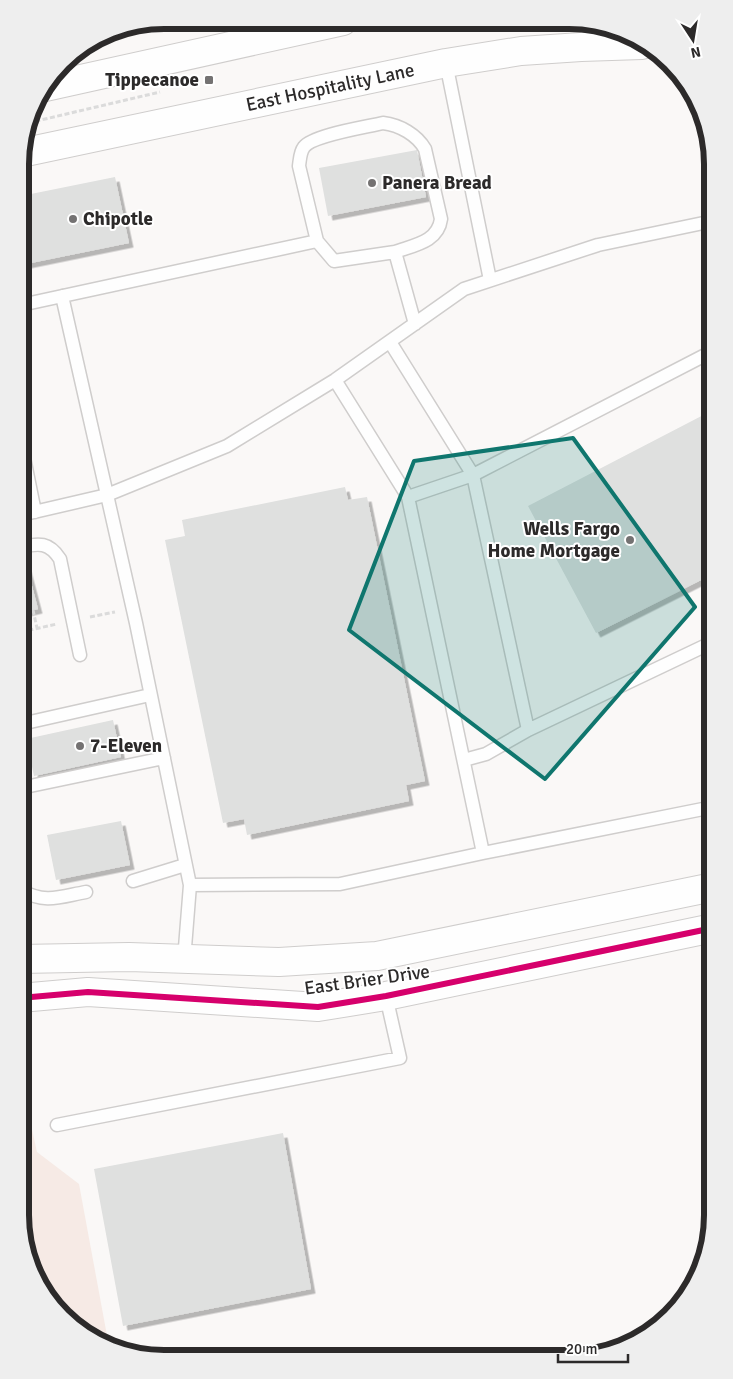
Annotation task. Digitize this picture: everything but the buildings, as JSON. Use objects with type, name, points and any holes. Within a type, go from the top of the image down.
[{"type":"street","points":[[55,85],[307,29]]},
{"type":"street","name":"East Hospitality Lane","points":[[30,151],[446,63],[520,51],[633,45]]},
{"type":"street","name":"East Brier Drive","points":[[29,959],[129,957],[279,962],[377,956],[704,889]]},
{"type":"street","name":"East Brier Drive","points":[[29,997],[88,992],[318,1006],[386,996],[704,930]]},
{"type":"lane","points":[[446,63],[490,280]]},
{"type":"lane","points":[[383,123],[391,124],[412,134],[420,141],[425,149],[441,219],[440,227],[435,235],[427,241],[395,252],[334,261],[317,241],[299,166],[300,155],[305,146],[315,139],[383,123]]},
{"type":"lane","points":[[29,513],[107,495],[227,446],[335,380],[464,289],[598,245],[704,223]]},
{"type":"lane","points":[[29,303],[317,241]]},
{"type":"lane","points":[[395,252],[415,324]]},
{"type":"lane","points":[[62,296],[136,623],[190,885],[184,960]]},
{"type":"lane","points":[[390,342],[473,475],[528,730]]},
{"type":"lane","points":[[408,497],[473,475],[704,355]]},
{"type":"lane","points":[[335,380],[408,497],[483,853]]},
{"type":"lane","points":[[29,482],[35,512]]},
{"type":"lane","points":[[29,546],[37,544],[49,547],[60,559],[80,655]]},
{"type":"lane","points":[[464,760],[486,754],[528,730],[704,646]]},
{"type":"lane","points":[[29,722],[150,695]]},
{"type":"lane","points":[[29,785],[164,758]]},
{"type":"lane","points":[[190,885],[340,884],[704,809]]},
{"type":"lane","points":[[133,881],[185,866]]},
{"type":"lane","points":[[29,894],[36,898],[51,899],[86,892]]},
{"type":"lane","points":[[57,1125],[400,1058],[386,996]]},
{"type":"path","points":[[36,121],[160,92]]},
{"type":"path","points":[[33,610],[37,628]]},
{"type":"highlighted area","points":[[573,438],[695,607],[545,779],[349,630],[414,461]]},
{"type":"shaded area","points":[[29,1116],[37,1152],[79,1184],[107,1337],[75,1317],[62,1304],[43,1275],[36,1259],[31,1242],[29,1215]]},
{"type":"cycle path","points":[[29,997],[88,992],[318,1007],[386,996],[704,930]]},
{"type":"place","name":"Tippecanoe","points":[[209,80]]},
{"type":"place","name":"Panera Bread","points":[[372,183]]},
{"type":"place","name":"Chipotle","points":[[73,219]]},
{"type":"place","name":"Wells Fargo Home Mortgage","points":[[630,540]]},
{"type":"place","name":"7-Eleven","points":[[80,746]]}]
